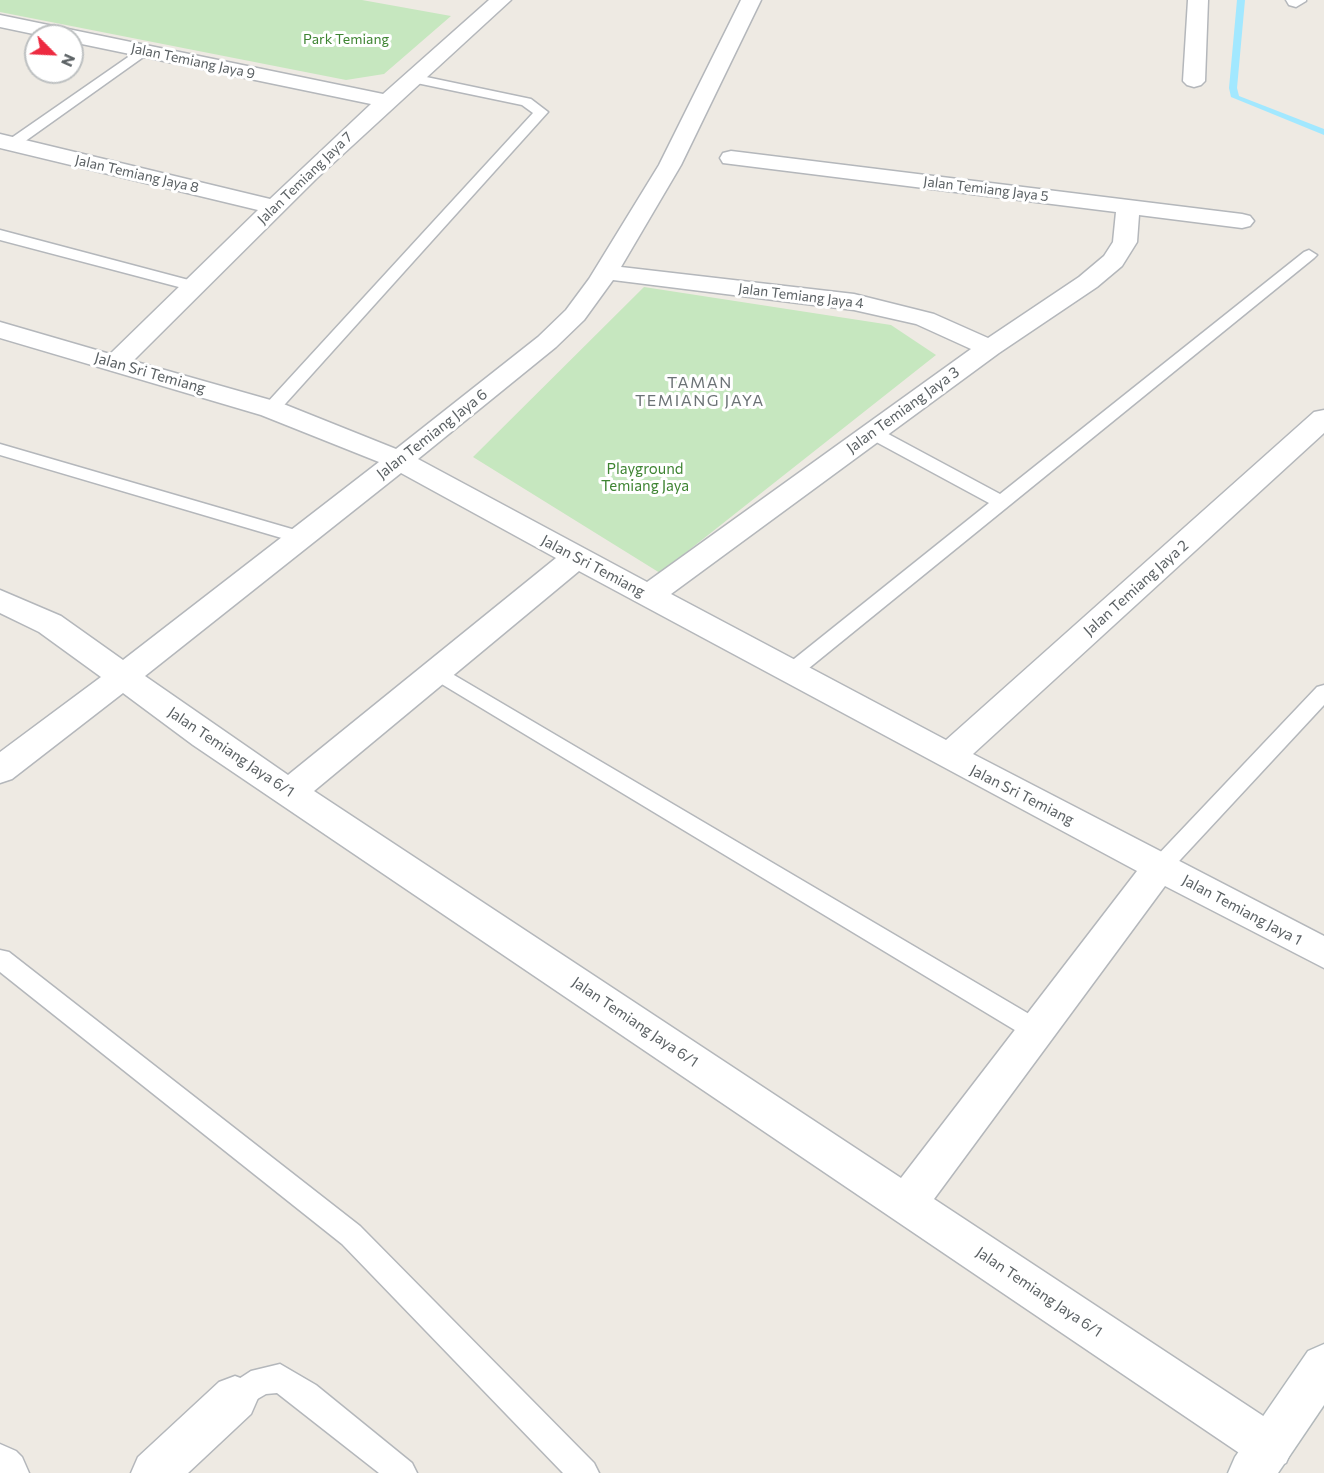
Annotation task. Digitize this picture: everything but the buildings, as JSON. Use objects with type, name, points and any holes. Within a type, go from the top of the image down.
[{"type":"street","name":"Jalan Temiang Jaya 7","points":[[116,363],[387,101],[501,0]]},
{"type":"street","name":"Jalan Temiang Jaya 6","points":[[0,771],[302,538],[547,342],[575,315],[605,272],[674,158],[751,0]]},
{"type":"street","points":[[1194,81],[1198,0]]},
{"type":"street","name":"Jalan Temiang Jaya 9","points":[[0,21],[387,101]]},
{"type":"street","name":"Jalan Temiang Jaya 8","points":[[6,143],[275,207]]},
{"type":"street","name":"Jalan Temiang Jaya 5","points":[[731,158],[1242,221]]},
{"type":"street","name":"Jalan Temiang Jaya 3","points":[[648,596],[990,348],[1088,282],[1113,261],[1125,242],[1128,207]]},
{"type":"street","name":"Jalan Temiang Jaya 4","points":[[605,272],[884,308],[925,319],[990,348]]},
{"type":"street","name":"Jalan Sri Temiang","points":[[0,330],[271,409],[398,460],[949,758],[1160,867]]},
{"type":"street","name":"Jalan Temiang Jaya 2","points":[[949,758],[1324,418]]},
{"type":"street","points":[[290,792],[577,557]]},
{"type":"street","name":"Jalan Temiang Jaya 6/1","points":[[2,602],[50,624],[205,736],[907,1203],[1260,1460]]},
{"type":"street","points":[[907,1203],[1160,867]]},
{"type":"street","name":"Jalan Temiang Jaya 1","points":[[1160,867],[1324,953]]},
{"type":"street","points":[[1260,1460],[1317,1391]]},
{"type":"street","points":[[154,1473],[235,1398]]},
{"type":"street","points":[[0,1467],[6,1473]]},
{"type":"lane","points":[[6,143],[144,50]]},
{"type":"lane","points":[[271,409],[541,112],[526,102],[412,78]]},
{"type":"lane","points":[[0,235],[194,286]]},
{"type":"lane","points":[[791,672],[1308,255]]},
{"type":"lane","points":[[873,433],[1002,502]]},
{"type":"lane","points":[[0,449],[302,538]]},
{"type":"lane","points":[[437,672],[1037,1031]]},
{"type":"lane","points":[[1160,867],[1324,692]]},
{"type":"lane","points":[[1,959],[210,1121],[351,1235],[584,1473]]},
{"type":"lane","points":[[235,1398],[261,1381],[280,1378],[306,1395],[402,1473]]},
{"type":"green space","name":"Park Temiang","points":[[0,0],[362,0],[451,16],[384,74],[346,80],[84,29],[84,24],[61,24],[0,12]]},
{"type":"green space","name":"Playground Temiang Jaya","points":[[644,287],[891,325],[936,355],[660,573],[473,457]]},
{"type":"waterway","points":[[1241,0],[1233,88],[1235,97],[1324,132]]},
{"type":"district","name":"TAMAN TEMIANG JAYA","points":[[700,392]]}]
